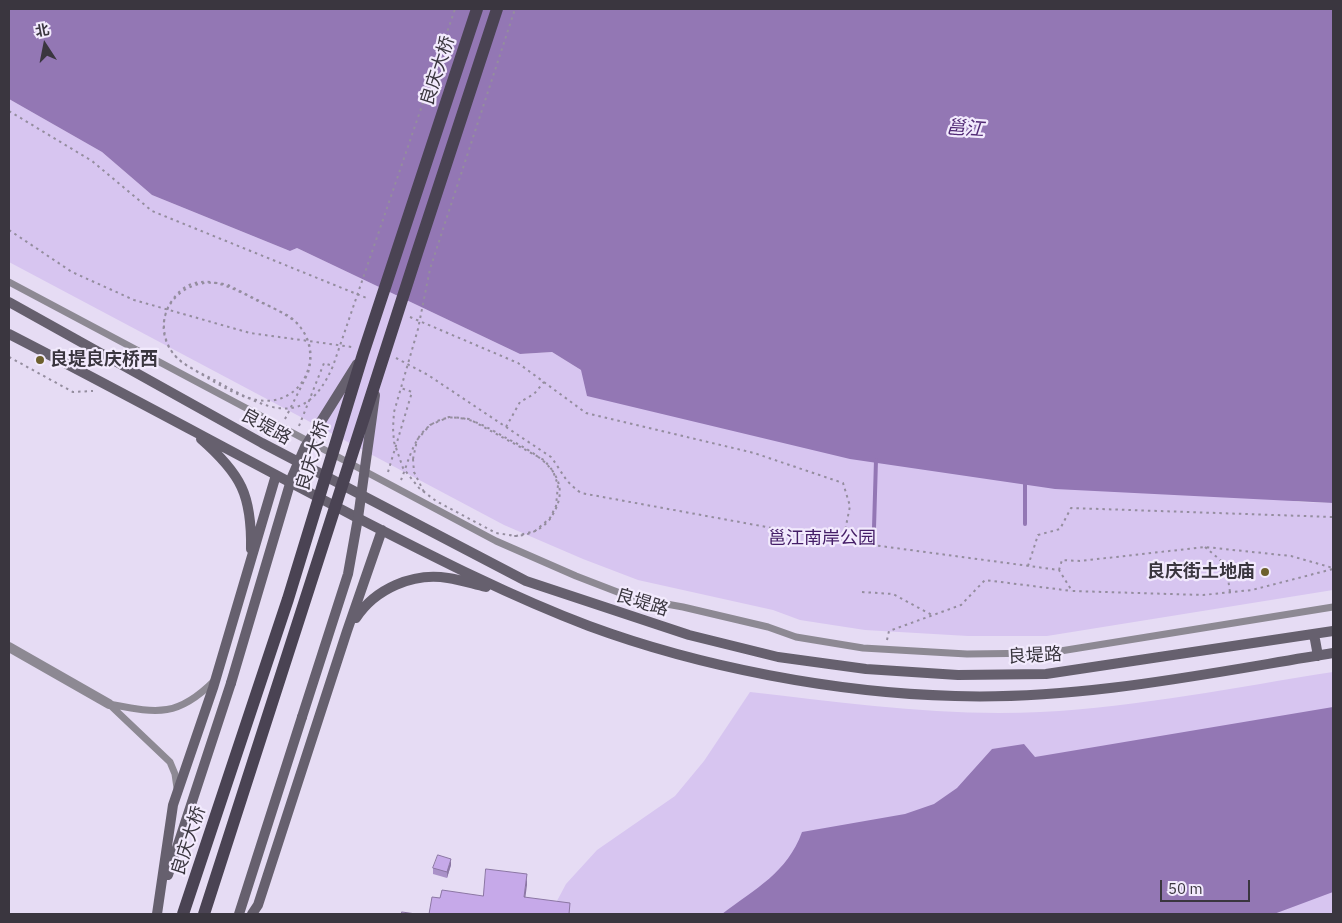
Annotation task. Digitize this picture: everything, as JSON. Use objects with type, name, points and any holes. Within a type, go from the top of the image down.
[{"type":"main road","name":"良庆大桥","points":[[183,914],[288,600],[358,351],[477,9]]},
{"type":"main road","name":"良庆大桥","points":[[204,914],[497,9]]},
{"type":"main road","name":"良堤路","points":[[9,302],[262,444],[526,581],[689,635],[778,657],[866,670],[958,675],[1046,674],[1333,631]]},
{"type":"main road","points":[[9,334],[185,425],[276,475],[505,592],[591,627],[681,654],[772,676],[864,689],[955,696],[1046,694],[1140,684],[1333,653]]},
{"type":"main road","points":[[157,914],[231,682],[292,477],[305,447],[358,351]]},
{"type":"main road","points":[[239,914],[348,574],[384,359]]},
{"type":"main road","points":[[185,425],[221,457],[238,477],[246,498],[252,524],[250,565]]},
{"type":"main road","points":[[157,914],[173,805],[216,679],[276,475]]},
{"type":"main road","points":[[252,914],[258,905],[347,631],[382,530]]},
{"type":"main road","points":[[347,631],[364,606],[381,593],[399,583],[417,578],[447,577],[505,592]]},
{"type":"main road","points":[[1314,634],[1318,656]]},
{"type":"street","points":[[9,647],[109,704]]},
{"type":"lane","points":[[9,282],[295,436],[496,541],[576,576],[633,598],[683,607],[768,627],[796,637],[884,649],[968,654],[1048,654],[1333,607]]},
{"type":"lane","points":[[109,704],[153,712],[169,710],[203,692],[216,679]]},
{"type":"lane","points":[[109,704],[170,762],[175,774],[178,792]]},
{"type":"path","points":[[285,419],[288,411],[292,404],[308,373],[311,359],[311,352],[310,344],[308,338],[304,331],[300,326],[289,316],[228,285],[221,283],[212,282],[199,283],[185,288],[170,304],[165,318],[164,331],[169,346],[172,352],[177,359],[184,364],[241,395],[258,400],[280,398],[293,391],[303,381],[309,368],[310,362],[311,355],[310,347],[308,341],[302,328],[285,315],[231,287],[224,284],[217,282],[210,281],[195,283],[188,286],[176,295],[172,300],[168,307],[165,314],[164,328],[167,343],[170,350],[175,356],[186,365],[194,370],[257,404],[282,409],[290,408],[306,402],[319,392],[334,366],[455,9]]},
{"type":"path","points":[[400,481],[404,473],[408,464],[415,446],[423,432],[439,421],[459,417],[466,418],[472,420],[535,453],[541,457],[546,462],[551,468],[554,474],[557,480],[558,487],[558,495],[557,502],[555,510],[552,515],[548,520],[544,525],[538,530],[532,532],[525,535],[519,536],[512,536],[506,536],[498,534],[490,530],[482,526],[443,506],[432,499],[425,493],[419,485],[414,472],[412,459],[413,452],[415,446],[417,440],[425,429],[430,425],[442,419],[456,417],[462,417],[469,419],[475,421],[538,455],[544,460],[549,465],[553,471],[556,478],[558,485],[559,492],[558,499],[556,506],[553,513],[550,518],[545,524],[540,528],[535,531],[529,534],[522,536],[516,536],[509,536],[502,535],[496,533],[488,528],[436,501],[431,498],[426,495],[406,473],[403,468],[394,442],[394,412],[418,329],[430,269],[515,9]]},
{"type":"path","points":[[9,111],[92,160],[152,211],[313,274],[376,302]]},
{"type":"path","points":[[9,230],[72,272],[134,300],[250,333],[358,351]]},
{"type":"path","points":[[404,314],[518,363],[586,413],[754,453],[843,484],[850,506],[843,541]]},
{"type":"path","points":[[9,357],[73,392],[118,390]]},
{"type":"path","points":[[384,359],[398,358],[428,375],[506,426],[551,457],[561,470],[567,484],[581,493],[843,541],[1059,570]]},
{"type":"path","points":[[295,436],[324,363],[334,366]]},
{"type":"path","points":[[506,426],[520,402],[534,394],[544,382]]},
{"type":"path","points":[[385,482],[412,392],[401,388]]},
{"type":"path","points":[[1028,566],[1038,534],[1060,529],[1070,508],[1333,516]]},
{"type":"path","points":[[1072,592],[1059,570],[1062,560],[1080,561],[1205,548],[1291,556],[1333,568]]},
{"type":"path","points":[[1205,548],[1226,565],[1230,592]]},
{"type":"path","points":[[884,649],[889,632],[961,606],[986,580],[1072,592],[1204,595],[1252,590],[1333,568]]},
{"type":"path","points":[[862,592],[893,594],[933,616]]},
{"type":"green space","name":"邕江南岸公园","points":[[9,99],[102,152],[152,195],[290,251],[297,248],[520,354],[552,352],[581,370],[1299,502],[1333,503],[1333,590],[1047,636],[968,636],[865,630],[800,620],[773,610],[638,580],[504,525],[9,262]]},
{"type":"green space","points":[[1333,672],[1333,914],[550,914],[566,884],[597,850],[675,796],[704,761],[750,692],[932,711],[968,713],[1041,712],[1151,701]]},
{"type":"water","name":"邕江","points":[[9,9],[1333,9],[1333,503],[1055,489],[850,459],[587,396],[581,370],[552,352],[520,354],[297,248],[290,251],[152,195],[102,152],[9,99]]},
{"type":"water","points":[[1333,707],[1333,892],[1274,914],[722,914],[769,879],[779,869],[796,846],[802,832],[905,814],[934,804],[957,788],[992,749],[1024,744],[1035,757]]},
{"type":"building","points":[[438,855],[451,859],[447,872],[433,868]]},
{"type":"building","points":[[486,869],[527,874],[524,897],[570,903],[569,914],[429,914],[432,897],[440,898],[442,890],[483,896]]},
{"type":"waterway","points":[[874,528],[876,460]]},
{"type":"waterway","points":[[1025,482],[1025,524]]},
{"type":"place","name":"良堤良庆桥西","points":[[40,360]]},
{"type":"place","name":"良庆街土地庙","points":[[1265,572]]}]
